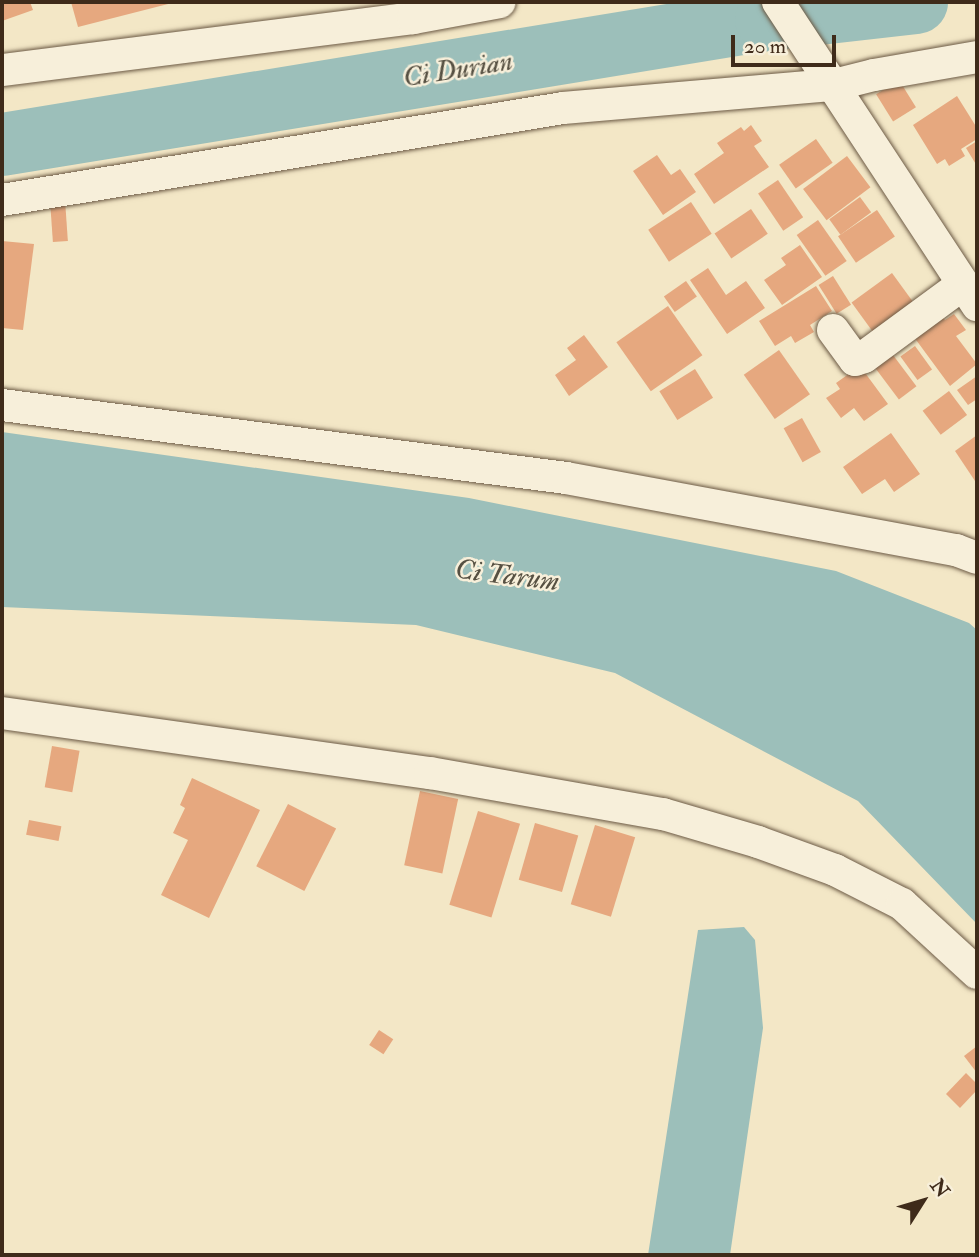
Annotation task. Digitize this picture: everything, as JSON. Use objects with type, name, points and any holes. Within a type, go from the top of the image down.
[{"type":"street","points":[[2,70],[413,18],[500,2]]},
{"type":"street","points":[[778,2],[970,294],[864,358],[855,360],[833,330]]},
{"type":"street","points":[[2,200],[563,108],[834,85],[874,75],[977,57]]},
{"type":"street","points":[[2,405],[566,478],[956,550],[977,558]]},
{"type":"street","points":[[2,713],[416,771],[663,814],[758,842],[835,870],[902,904],[977,972]]},
{"type":"water","name":"Ci Tarum","points":[[2,432],[469,498],[836,571],[969,623],[977,630],[977,924],[858,801],[615,673],[416,625],[2,607]]},
{"type":"water","points":[[744,927],[755,940],[763,1028],[730,1255],[648,1255],[698,930]]},
{"type":"building","points":[[2,2],[30,2],[33,10],[2,21]]},
{"type":"building","points":[[71,2],[172,2],[172,3],[78,27]]},
{"type":"building","points":[[899,80],[916,107],[893,121],[876,94]]},
{"type":"building","points":[[957,96],[977,128],[977,139],[961,149],[965,156],[949,166],[945,159],[937,164],[913,125]]},
{"type":"building","points":[[751,125],[762,141],[754,146],[769,167],[714,204],[694,174],[724,153],[717,143],[741,127],[744,131]]},
{"type":"building","points":[[816,139],[833,163],[796,189],[779,165]]},
{"type":"building","points":[[977,141],[977,166],[966,148]]},
{"type":"building","points":[[657,155],[671,175],[680,169],[696,192],[663,215],[633,171]]},
{"type":"building","points":[[847,156],[870,187],[827,220],[803,189]]},
{"type":"building","points":[[778,180],[803,217],[783,231],[758,193]]},
{"type":"building","points":[[860,197],[871,212],[840,235],[829,219]]},
{"type":"building","points":[[65,200],[68,241],[53,242],[50,201]]},
{"type":"building","points":[[691,202],[712,234],[669,262],[648,230]]},
{"type":"building","points":[[751,209],[768,234],[731,258],[715,234]]},
{"type":"building","points":[[877,210],[895,237],[856,263],[838,236]]},
{"type":"building","points":[[818,220],[847,261],[825,276],[797,235]]},
{"type":"building","points":[[2,241],[34,244],[23,330],[2,328]]},
{"type":"building","points":[[800,245],[822,277],[782,305],[764,280],[786,265],[781,258]]},
{"type":"building","points":[[708,268],[726,295],[746,281],[765,308],[727,334],[690,280]]},
{"type":"building","points":[[892,273],[920,311],[879,340],[852,302]]},
{"type":"building","points":[[833,276],[851,305],[837,314],[819,285]]},
{"type":"building","points":[[686,281],[697,297],[675,312],[664,296]]},
{"type":"building","points":[[816,286],[832,311],[810,325],[814,332],[795,343],[791,336],[775,346],[759,321]]},
{"type":"building","points":[[668,306],[702,355],[651,391],[616,342]]},
{"type":"building","points":[[939,312],[945,320],[954,314],[966,330],[956,336],[977,364],[950,386],[911,333]]},
{"type":"building","points":[[584,335],[608,367],[569,396],[555,375],[576,360],[567,348]]},
{"type":"building","points":[[915,346],[932,369],[917,380],[900,357]]},
{"type":"building","points":[[779,350],[810,394],[775,419],[744,375]]},
{"type":"building","points":[[893,355],[916,386],[899,399],[875,368]]},
{"type":"building","points":[[860,366],[888,404],[864,421],[854,408],[841,418],[826,398],[840,389],[836,383]]},
{"type":"building","points":[[695,369],[713,398],[677,420],[659,391]]},
{"type":"building","points":[[977,376],[977,399],[968,405],[957,390]]},
{"type":"building","points":[[949,391],[967,415],[941,435],[923,411]]},
{"type":"building","points":[[802,418],[821,452],[803,462],[784,428]]},
{"type":"building","points":[[891,433],[920,474],[894,492],[885,479],[862,494],[843,467]]},
{"type":"building","points":[[977,435],[977,484],[955,451]]},
{"type":"building","points":[[52,746],[80,751],[72,792],[45,787]]},
{"type":"building","points":[[192,778],[260,810],[209,918],[161,895],[188,840],[173,833],[185,808],[180,805]]},
{"type":"building","points":[[420,791],[458,799],[442,873],[404,865]]},
{"type":"building","points":[[288,804],[336,829],[304,891],[256,866]]},
{"type":"building","points":[[478,811],[520,824],[491,918],[449,905]]},
{"type":"building","points":[[29,820],[61,826],[59,841],[26,835]]},
{"type":"building","points":[[535,823],[578,835],[562,892],[519,880]]},
{"type":"building","points":[[595,825],[635,837],[611,917],[571,904]]},
{"type":"building","points":[[379,1030],[393,1039],[383,1054],[369,1045]]},
{"type":"building","points":[[977,1046],[977,1073],[964,1056]]},
{"type":"building","points":[[966,1073],[977,1084],[977,1090],[960,1108],[946,1094]]},
{"type":"waterway","name":"Ci Durian","points":[[2,144],[766,19],[916,2]]}]
